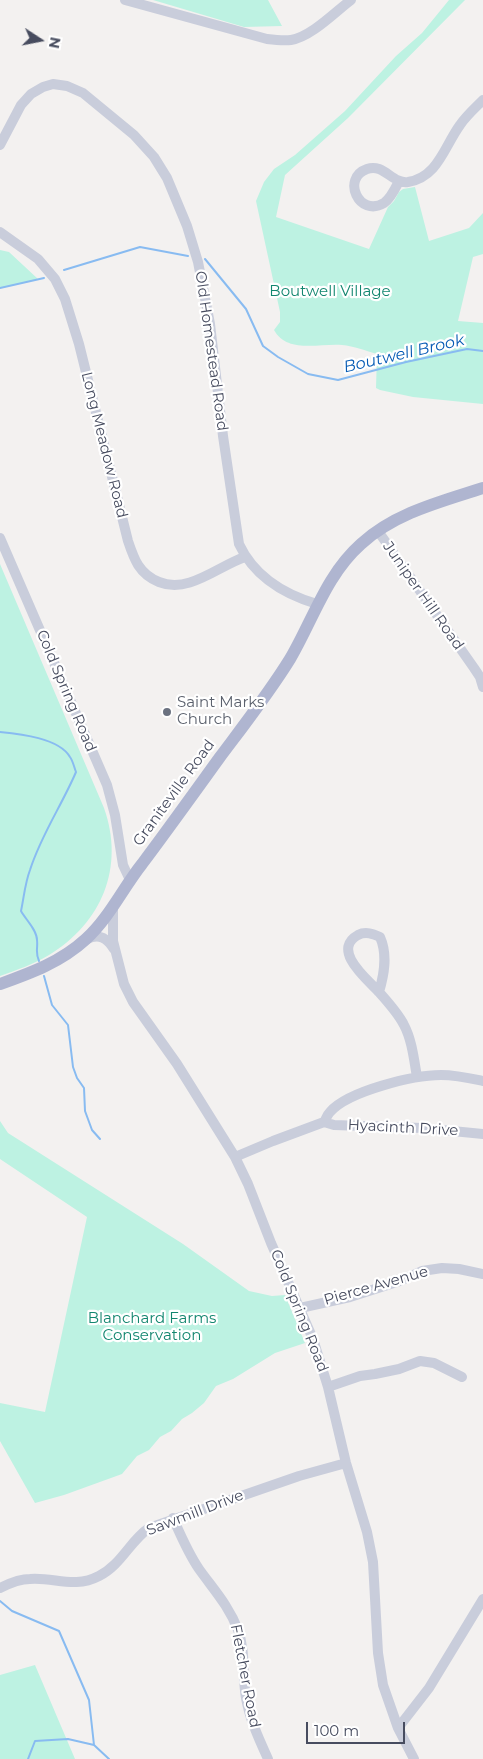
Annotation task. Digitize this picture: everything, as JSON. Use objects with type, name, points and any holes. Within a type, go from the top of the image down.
[{"type":"main road","name":"Graniteville Road","points":[[0,984],[35,972],[55,962],[86,939],[98,927],[280,674],[297,646],[328,584],[344,562],[360,545],[387,524],[413,512],[483,488]]},
{"type":"street","points":[[125,0],[267,39],[290,40],[309,32],[351,0]]},
{"type":"street","name":"Old Homestead Road","points":[[0,145],[21,105],[31,94],[36,90],[61,84],[76,89],[90,98],[134,134],[154,157],[167,178],[187,226],[198,262],[210,324],[222,436],[230,477],[237,536],[245,557],[255,570],[270,583],[317,604]]},
{"type":"street","points":[[399,181],[391,197],[376,206],[361,202],[356,196],[354,187],[356,179],[366,169],[375,168],[383,170],[399,181],[407,182],[433,170],[461,124],[483,100]]},
{"type":"street","name":"Long Meadow Road","points":[[0,232],[38,259],[55,280],[66,300],[79,344],[128,541],[136,564],[141,571],[149,578],[161,583],[181,585],[190,583],[233,561],[245,557]]},
{"type":"street","name":"Juniper Hill Road","points":[[378,531],[474,668],[480,677],[483,687]]},
{"type":"street","name":"Cold Spring Road","points":[[0,538],[106,785],[115,815],[123,865],[130,880]]},
{"type":"street","name":"Cold Spring Road","points":[[121,848],[128,861],[138,869]]},
{"type":"street","name":"Cold Spring Road","points":[[113,906],[113,941],[124,984],[133,1002],[177,1064],[235,1158],[248,1184],[271,1243],[313,1339],[328,1387],[346,1463],[367,1532],[373,1562],[380,1670],[388,1702],[398,1728],[414,1759]]},
{"type":"street","points":[[379,992],[384,973],[384,945],[380,938],[365,933],[357,936],[350,944],[349,955],[354,966],[379,992],[404,1025],[418,1077]]},
{"type":"street","points":[[86,939],[96,936],[104,937],[115,951]]},
{"type":"street","name":"Hyacinth Drive","points":[[324,1122],[330,1111],[360,1093],[384,1085],[418,1077],[440,1075],[460,1076],[483,1081]]},
{"type":"street","name":"Hyacinth Drive","points":[[235,1158],[273,1141],[324,1122],[334,1125],[422,1128],[483,1134]]},
{"type":"street","name":"Pierce Avenue","points":[[300,1308],[350,1297],[422,1271],[442,1268],[483,1274]]},
{"type":"street","points":[[328,1387],[360,1376],[399,1369],[420,1361],[434,1363],[462,1377]]},
{"type":"street","name":"Sawmill Drive","points":[[0,1588],[16,1580],[29,1579],[75,1583],[90,1580],[100,1576],[117,1562],[141,1533],[149,1528],[172,1518],[299,1476],[346,1463]]},
{"type":"street","name":"Fletcher Road","points":[[172,1518],[186,1547],[232,1616],[238,1632],[249,1711],[256,1733],[268,1759]]},
{"type":"street","points":[[398,1728],[429,1688],[483,1599]]},
{"type":"green space","points":[[153,0],[268,0],[282,26],[244,27]]},
{"type":"green space","name":"Boutwell Village","points":[[449,0],[465,0],[348,118],[285,175],[276,217],[369,249],[388,207],[403,189],[415,187],[429,241],[469,228],[483,213],[483,254],[473,257],[458,321],[483,323],[483,404],[413,397],[380,390],[376,388],[377,354],[342,345],[295,345],[280,337],[274,330],[280,322],[280,312],[256,201],[264,182],[274,169],[295,155],[345,111],[396,56],[422,33]]},
{"type":"green space","points":[[0,250],[9,252],[38,279],[0,288]]},
{"type":"green space","points":[[0,564],[104,808],[110,830],[112,851],[110,872],[104,892],[95,910],[83,927],[49,955],[0,976]]},
{"type":"green space","name":"Blanchard Farms Conservation","points":[[0,1121],[8,1133],[183,1244],[249,1291],[272,1296],[285,1295],[305,1343],[275,1353],[233,1379],[216,1386],[204,1403],[182,1419],[171,1431],[160,1437],[149,1450],[137,1456],[122,1474],[64,1495],[35,1503],[0,1441],[0,1403],[45,1412],[87,1217],[0,1159]]},
{"type":"green space","points":[[35,1665],[75,1759],[0,1759],[0,1675]]},
{"type":"waterway","name":"Boutwell Brook","points":[[64,270],[140,247],[188,256]]},
{"type":"waterway","name":"Boutwell Brook","points":[[205,259],[246,309],[263,346],[308,374],[338,380],[406,362],[467,349],[483,351]]},
{"type":"waterway","name":"Boutwell Brook","points":[[0,288],[44,278]]},
{"type":"waterway","points":[[0,732],[38,738],[57,745],[70,757],[76,772],[40,845],[26,885],[21,911],[37,936],[37,955],[39,961]]},
{"type":"waterway","points":[[44,976],[52,1005],[68,1025],[73,1067],[77,1078],[84,1088],[85,1111],[92,1130],[100,1139]]},
{"type":"waterway","points":[[0,1601],[12,1611],[59,1631],[89,1700],[94,1745],[109,1759]]},
{"type":"waterway","points":[[28,1759],[35,1741],[68,1739],[94,1745]]},
{"type":"place","name":"Saint Marks Church","points":[[167,712]]}]
